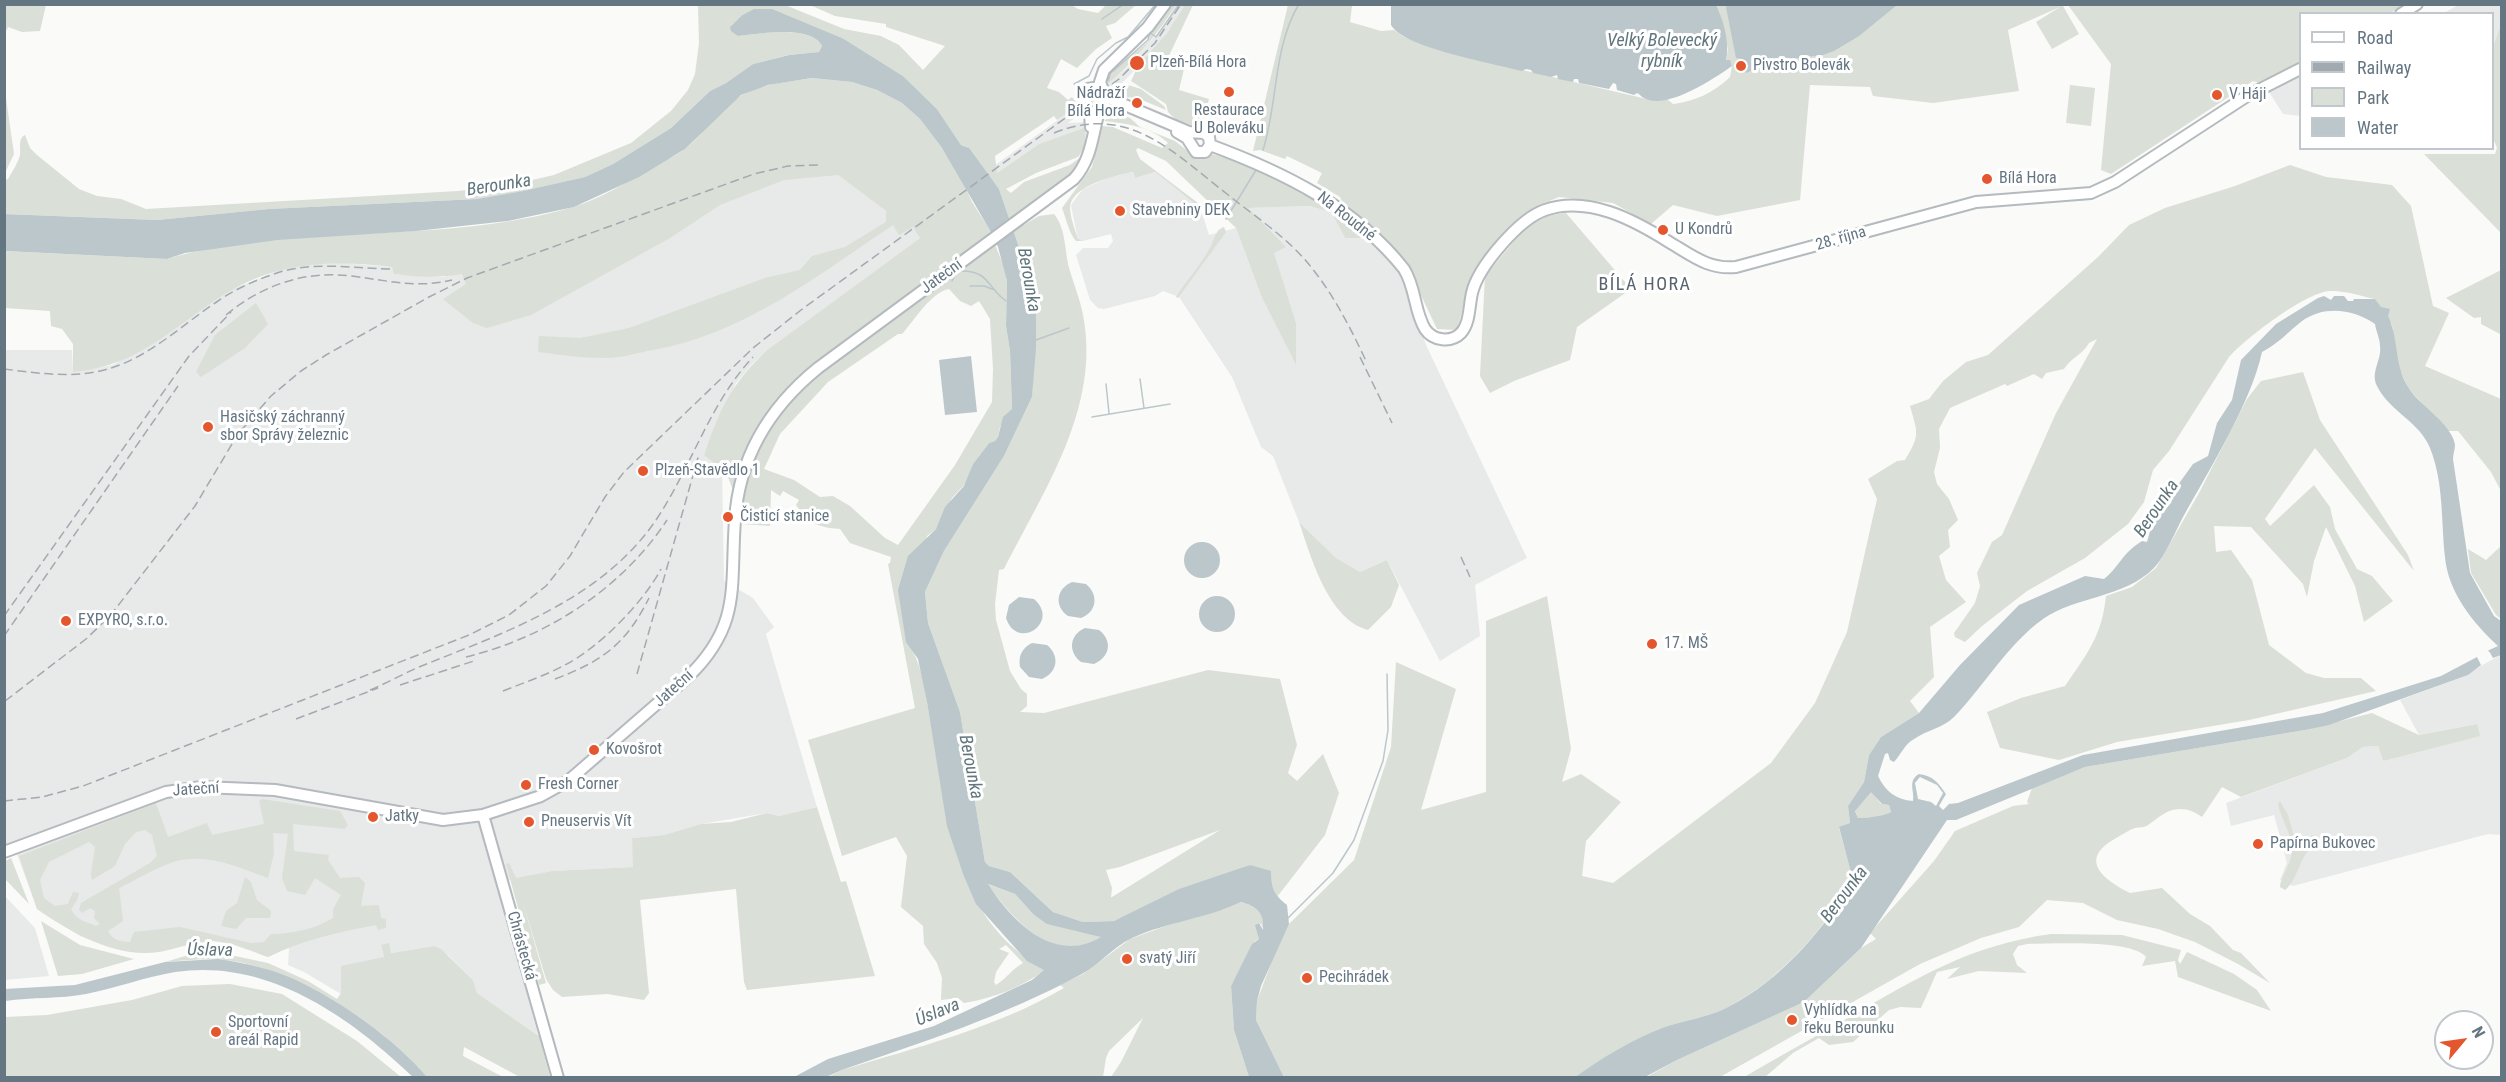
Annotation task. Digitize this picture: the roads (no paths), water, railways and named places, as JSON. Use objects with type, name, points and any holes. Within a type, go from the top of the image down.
[{"type":"main road","points":[[1100,108],[1106,101],[1100,82],[1102,73],[1148,27],[1165,4]]},
{"type":"main road","points":[[2404,12],[2417,4]]},
{"type":"main road","points":[[1086,105],[1083,95],[1099,69],[1120,53]]},
{"type":"main road","name":"28. října","points":[[1434,337],[1449,339],[1461,333],[1465,326],[1472,292],[1482,270],[1527,220],[1544,210],[1574,205],[1603,209],[1649,230],[1704,263],[1716,267],[1736,267],[1977,202],[2091,193],[2115,182],[2247,96],[2299,70]]},
{"type":"main road","name":"Na Roudné","points":[[1086,105],[1093,110],[1112,106],[1180,133],[1187,138],[1192,150],[1198,153],[1207,151],[1210,145],[1208,136],[1202,133],[1196,133],[1113,100],[1098,87],[1090,87]]},
{"type":"main road","name":"Jateční","points":[[1086,105],[1091,119],[1091,146]]},
{"type":"main road","name":"Jateční","points":[[4,852],[166,792],[202,787],[275,790],[444,820],[483,815],[541,796],[568,781],[618,740],[703,662],[723,631],[731,607],[737,500],[748,457],[760,432],[774,411],[804,379],[1034,210],[1077,175],[1086,161],[1100,108]]},
{"type":"main road","points":[[1190,143],[1192,136],[1196,133]]},
{"type":"main road","name":"Na Roudné","points":[[1210,145],[1310,189],[1345,213],[1404,269],[1413,289],[1423,324],[1434,337]]},
{"type":"main road","name":"Chrástecká","points":[[483,815],[558,1077]]},
{"type":"water","name":"Velký Bolevecký rybník","points":[[1391,4],[1716,5],[1726,33],[1726,60],[1730,60],[1732,66],[1677,97],[1653,101],[1637,93],[1634,95],[1617,90],[1616,84],[1613,83],[1609,89],[1579,83],[1578,79],[1574,79],[1573,82],[1558,79],[1557,75],[1551,77],[1533,73],[1531,70],[1522,71],[1428,47],[1399,33],[1391,25]]},
{"type":"water","points":[[1729,4],[1897,5],[1859,36],[1834,51],[1823,55],[1772,62],[1746,73],[1742,59],[1736,58],[1726,7]]},
{"type":"water","points":[[754,9],[772,9],[844,39],[903,76],[937,109],[961,145],[969,148],[999,189],[1020,250],[1036,311],[1032,397],[1004,456],[944,551],[925,592],[928,623],[960,712],[985,862],[989,866],[1010,872],[1053,912],[1083,922],[1114,921],[1179,889],[1250,865],[1271,871],[1274,890],[1287,905],[1289,924],[1261,986],[1256,1020],[1284,1077],[1249,1077],[1234,1030],[1231,986],[1252,944],[1259,939],[1255,925],[1259,923],[1263,930],[1263,919],[1258,911],[1241,902],[1132,938],[1080,975],[1022,1003],[963,1027],[826,1077],[794,1077],[828,1059],[934,1026],[1032,980],[1044,970],[1027,961],[976,904],[963,874],[947,826],[918,659],[906,642],[898,590],[908,556],[936,529],[945,507],[964,486],[973,464],[989,443],[998,437],[1003,417],[1012,409],[1010,351],[1006,326],[1007,281],[998,247],[942,148],[920,119],[902,103],[877,90],[852,82],[812,78],[768,85],[741,95],[685,149],[639,177],[574,207],[508,221],[416,231],[277,240],[185,253],[167,259],[5,251],[4,214],[157,220],[269,209],[477,199],[585,177],[613,164],[671,128],[710,91],[753,64],[789,55],[819,52],[822,46],[816,39],[796,33],[770,32],[738,36],[731,31],[730,27],[741,16]],"holes":[[[988,884],[1015,894],[1033,914],[1047,924],[1101,937],[1084,944],[1067,946],[1051,943],[1022,925]]]},
{"type":"water","points":[[2324,296],[2331,300],[2334,296],[2344,296],[2348,301],[2375,299],[2381,307],[2390,309],[2388,316],[2404,379],[2413,394],[2442,422],[2453,437],[2455,445],[2453,459],[2470,573],[2494,616],[2501,621],[2501,655],[2493,658],[2489,651],[2498,646],[2471,617],[2451,582],[2445,557],[2440,488],[2434,461],[2430,448],[2419,431],[2389,403],[2377,386],[2375,371],[2380,346],[2375,324],[2348,312],[2329,311],[2311,316],[2262,352],[2249,393],[2217,458],[2154,568],[2129,585],[2056,611],[2043,619],[2007,653],[1950,721],[1911,741],[1894,762],[1890,760],[1888,753],[1885,754],[1878,776],[1892,794],[1901,799],[1913,801],[1912,783],[1915,777],[1919,774],[1932,778],[1946,794],[1939,806],[1943,810],[1949,804],[1958,803],[2083,755],[2323,713],[2441,676],[2477,657],[2481,665],[2468,675],[2329,725],[2085,767],[1956,820],[1947,820],[1861,948],[1804,1002],[1645,1077],[1575,1077],[1639,1038],[1670,1025],[1712,1014],[1728,1007],[1766,983],[1783,969],[1813,937],[1854,884],[1839,827],[1850,823],[1848,806],[1864,782],[1869,755],[1881,737],[1919,713],[1960,665],[2019,605],[2085,576],[2104,579],[2130,550],[2142,541],[2147,542],[2152,524],[2171,503],[2175,489],[2193,464],[2208,456],[2217,423],[2232,400],[2241,360],[2276,324]],"holes":[[[1920,777],[1937,785],[1943,793],[1936,806],[1931,802],[1918,799],[1915,783]],[[1871,792],[1882,804],[1889,805],[1891,812],[1858,818],[1855,811]]]},
{"type":"water","points":[[971,356],[977,412],[945,415],[939,360]]},
{"type":"water","points":[[1202,542],[1215,547],[1220,560],[1215,573],[1202,578],[1189,573],[1184,560],[1189,547]]},
{"type":"water","points":[[1072,582],[1086,584],[1093,593],[1093,608],[1081,618],[1068,616],[1063,612],[1059,603],[1060,593]]},
{"type":"water","points":[[1217,596],[1230,601],[1235,614],[1230,627],[1217,632],[1204,627],[1199,614],[1204,601]]},
{"type":"water","points":[[1019,597],[1034,599],[1041,608],[1043,616],[1040,624],[1027,633],[1019,633],[1011,628],[1006,618],[1009,605]]},
{"type":"water","points":[[1085,628],[1099,630],[1108,644],[1104,657],[1094,664],[1081,662],[1072,649],[1073,639]]},
{"type":"water","points":[[1032,643],[1047,645],[1054,654],[1054,668],[1042,679],[1029,677],[1020,667],[1022,653]]},
{"type":"water","points":[[218,959],[269,970],[315,990],[350,1011],[384,1036],[427,1077],[413,1077],[362,1033],[305,997],[275,983],[243,974],[209,970],[175,972],[86,994],[5,1001],[5,989],[75,985],[165,962]]},
{"type":"waterway","points":[[1102,19],[1124,4]]},
{"type":"waterway","points":[[1074,84],[1089,76],[1097,59],[1116,43],[1128,37],[1156,4]]},
{"type":"waterway","points":[[1263,150],[1280,57],[1299,4]]},
{"type":"waterway","points":[[1149,32],[1156,37],[1178,6]]},
{"type":"waterway","points":[[1108,81],[1111,73],[1148,40],[1150,31]]},
{"type":"waterway","points":[[1226,219],[1256,170]]},
{"type":"waterway","points":[[959,271],[977,273],[1006,301]]},
{"type":"waterway","points":[[952,281],[954,277]]},
{"type":"waterway","points":[[970,286],[984,286],[995,290]]},
{"type":"waterway","points":[[1036,340],[1069,328]]},
{"type":"waterway","points":[[1140,379],[1144,408]]},
{"type":"waterway","points":[[1106,384],[1109,413]]},
{"type":"waterway","points":[[1092,417],[1170,404]]},
{"type":"waterway","points":[[2489,651],[2498,647]]},
{"type":"waterway","points":[[1287,919],[1333,873],[1354,840],[1383,761],[1388,730],[1387,674]]},
{"type":"railway","points":[[4,801],[42,797],[83,786],[469,635],[509,615],[546,586],[570,556],[605,497],[624,472],[753,348],[801,310],[1119,79],[1155,43],[1181,4]]},
{"type":"railway","points":[[1054,133],[1080,125],[1105,124],[1127,128],[1168,148],[1298,252],[1333,298],[1367,363]]},
{"type":"railway","points":[[5,701],[86,639],[110,616],[195,506],[238,434],[271,396],[301,371],[429,297],[467,278],[754,174],[788,166],[821,165]]},
{"type":"railway","points":[[4,369],[64,374],[100,371],[117,366],[148,351],[225,296],[280,272],[323,266],[394,269]]},
{"type":"railway","points":[[226,315],[269,288],[284,282],[317,275],[351,276],[413,284],[452,280]]},
{"type":"railway","points":[[4,616],[189,356],[231,312]]},
{"type":"railway","points":[[370,690],[519,626],[582,591],[610,570],[636,546],[658,517],[713,414],[738,375],[753,357]]},
{"type":"railway","points":[[1360,357],[1392,423]]},
{"type":"railway","points":[[4,636],[178,386]]},
{"type":"railway","points":[[637,674],[699,454]]},
{"type":"railway","points":[[466,657],[524,637],[579,607],[628,568],[667,520]]},
{"type":"railway","points":[[1461,557],[1470,577]]},
{"type":"railway","points":[[503,691],[556,670],[591,648],[631,610],[661,569]]},
{"type":"railway","points":[[555,679],[587,665],[611,649],[631,628],[649,598]]},
{"type":"railway","points":[[400,685],[477,660]]},
{"type":"railway","points":[[296,719],[378,688]]},
{"type":"place","name":"Plzeň-Bílá Hora","points":[[1137,63]]},
{"type":"place","name":"Pivstro Bolevák","points":[[1741,66]]},
{"type":"place","name":"Restaurace U Boleváku","points":[[1229,92]]},
{"type":"place","name":"V Háji","points":[[2217,95]]},
{"type":"place","name":"Nádraží Bílá Hora","points":[[1137,103]]},
{"type":"place","name":"Bílá Hora","points":[[1987,179]]},
{"type":"place","name":"Stavebniny DEK","points":[[1120,211]]},
{"type":"place","name":"U Kondrů","points":[[1663,230]]},
{"type":"place","name":"Hasičský záchranný sbor Správy železnic","points":[[208,427]]},
{"type":"place","name":"Plzeň-Stavědlo 1","points":[[643,471]]},
{"type":"place","name":"Čisticí stanice","points":[[728,517]]},
{"type":"place","name":"EXPYRO, s.r.o.","points":[[66,621]]},
{"type":"place","name":"17. MŠ","points":[[1652,644]]},
{"type":"place","name":"Kovošrot","points":[[594,750]]},
{"type":"place","name":"Fresh Corner","points":[[526,785]]},
{"type":"place","name":"Jatky","points":[[373,817]]},
{"type":"place","name":"Pneuservis Vít","points":[[529,822]]},
{"type":"place","name":"Papírna Bukovec","points":[[2258,844]]},
{"type":"place","name":"svatý Jiří","points":[[1127,959]]},
{"type":"place","name":"Pecihrádek","points":[[1307,978]]},
{"type":"place","name":"Vyhlídka na řeku Berounku","points":[[1792,1020]]},
{"type":"place","name":"Sportovní areál Rapid","points":[[216,1032]]},
{"type":"district","name":"BÍLÁ HORA","points":[[1645,285]]},
{"type":"water label","name":"Berounka","points":[[499,186]]},
{"type":"water label","name":"Berounka","points":[[1028,280]]},
{"type":"water label","name":"Berounka","points":[[2157,509]]},
{"type":"water label","name":"Berounka","points":[[970,767]]},
{"type":"water label","name":"Berounka","points":[[1845,895]]},
{"type":"water label","name":"Úslava","points":[[210,951]]},
{"type":"water label","name":"Úslava","points":[[938,1013]]}]
